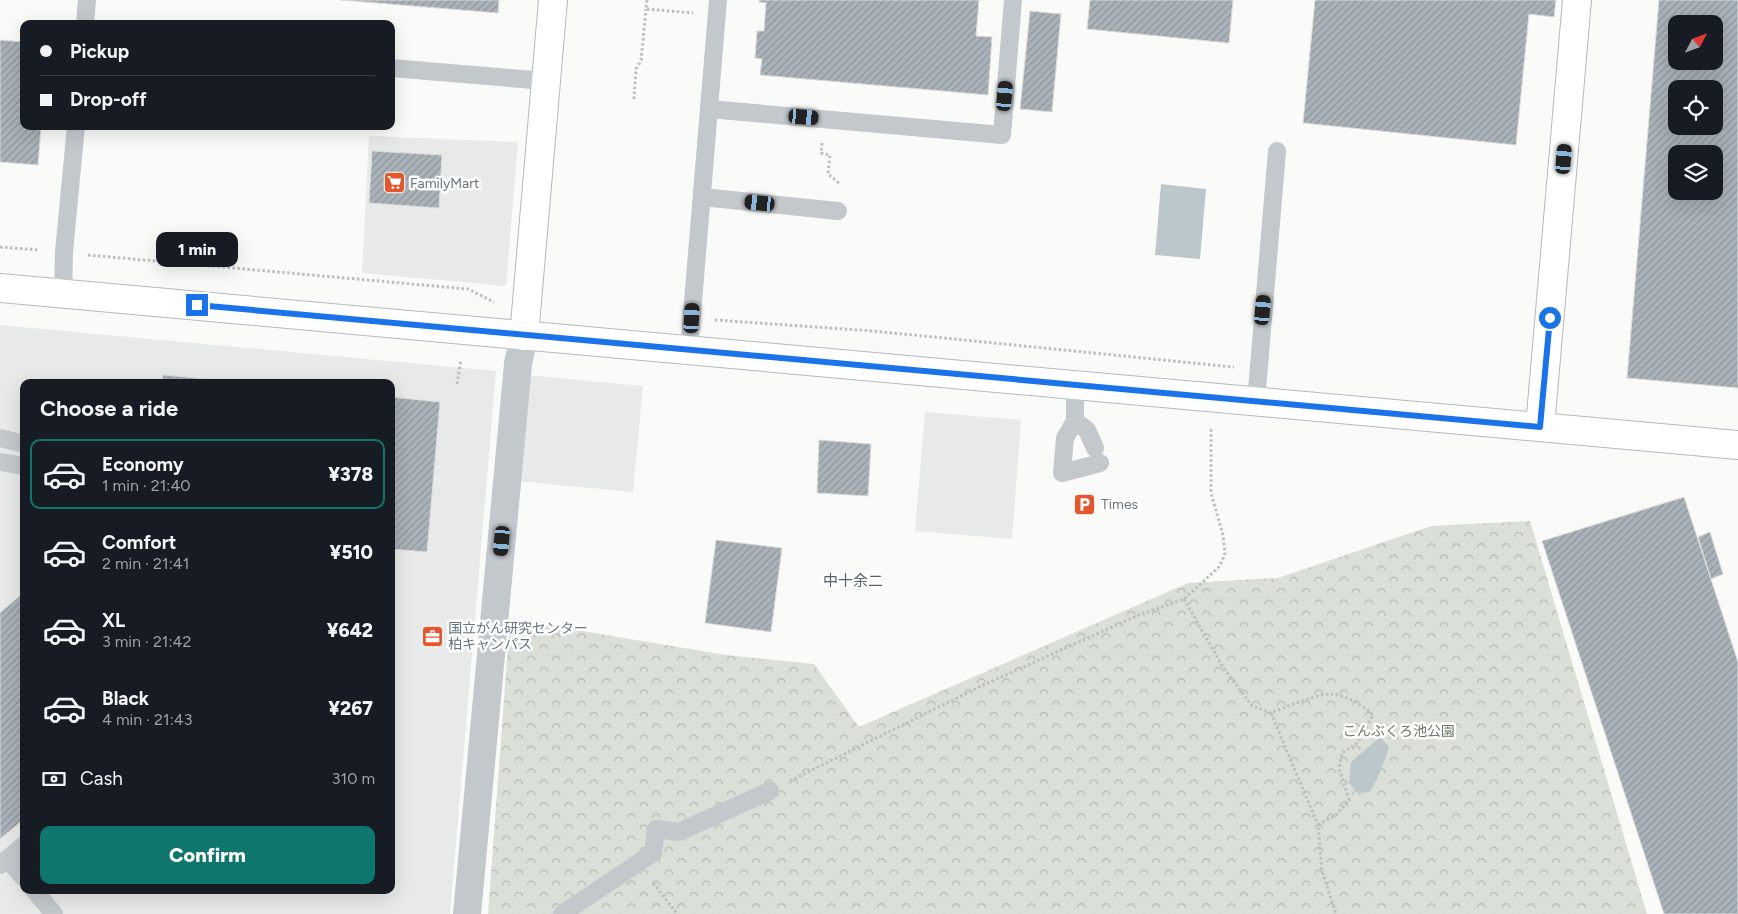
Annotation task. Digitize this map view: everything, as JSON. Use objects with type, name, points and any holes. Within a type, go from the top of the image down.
[{"type":"street","points":[[467,914],[518,364],[524,336],[553,0]]},
{"type":"street","points":[[1540,427],[1578,0]]},
{"type":"street","points":[[0,288],[1738,445]]},
{"type":"lane","points":[[85,20],[87,0]]},
{"type":"lane","points":[[709,109],[1002,135],[1013,0]]},
{"type":"lane","points":[[689,350],[717,8]]},
{"type":"lane","points":[[395,68],[545,81]]},
{"type":"lane","points":[[63,294],[64,252],[76,130]]},
{"type":"lane","points":[[1256,402],[1277,151]]},
{"type":"lane","points":[[702,197],[838,211]]},
{"type":"lane","points":[[1075,385],[1075,421],[1065,438],[1062,473],[1097,456],[1087,430],[1075,421]]},
{"type":"lane","points":[[0,438],[20,443]]},
{"type":"lane","points":[[0,462],[20,465]]},
{"type":"lane","points":[[562,914],[653,853],[656,829],[679,832],[770,791]]},
{"type":"lane","points":[[20,849],[4,862],[20,875]]},
{"type":"lane","points":[[37,894],[54,914]]},
{"type":"path","points":[[634,99],[636,69],[641,61],[647,0]]},
{"type":"path","points":[[646,9],[717,8]]},
{"type":"path","points":[[822,145],[821,153],[830,155],[828,174],[840,184]]},
{"type":"path","points":[[0,247],[468,288],[495,302]]},
{"type":"path","points":[[692,318],[873,331],[1258,369]]},
{"type":"path","points":[[458,384],[462,358]]},
{"type":"path","points":[[770,791],[979,687],[1139,615],[1184,599],[1220,566],[1225,553],[1224,535],[1211,493],[1211,425]]},
{"type":"path","points":[[1184,599],[1223,667],[1252,706],[1271,713],[1283,707],[1331,694],[1364,706],[1373,715],[1357,743],[1342,753],[1339,768],[1349,800],[1337,814],[1318,825]]},
{"type":"path","points":[[1271,713],[1318,825],[1322,871],[1336,914]]},
{"type":"path","points":[[638,862],[676,914]]},
{"type":"shaded area","points":[[369,136],[518,142],[506,286],[362,273]]},
{"type":"shaded area","points":[[1161,184],[1206,189],[1200,259],[1155,255]]},
{"type":"shaded area","name":"国立がん研究センター 柏キャンパス","points":[[0,325],[496,371],[450,914],[0,914]]},
{"type":"shaded area","points":[[526,375],[643,386],[633,492],[516,481]]},
{"type":"shaded area","points":[[925,412],[1021,420],[1012,539],[915,531]]},
{"type":"shaded area","points":[[1380,737],[1389,747],[1383,764],[1370,792],[1358,793],[1349,783],[1351,762]]},
{"type":"green space","name":"こんぶくろ池公園","points":[[1530,521],[1647,914],[488,914],[510,619],[726,655],[814,664],[859,727],[1188,583],[1278,578],[1431,526]]},
{"type":"building","points":[[340,0],[499,0],[498,13]]},
{"type":"building","points":[[759,0],[979,0],[976,36],[992,37],[988,95],[760,75],[762,59],[755,58],[757,31],[764,31],[766,3],[759,2]]},
{"type":"building","points":[[1090,0],[1233,0],[1229,43],[1087,29]]},
{"type":"building","points":[[1315,0],[1556,0],[1554,17],[1529,14],[1516,145],[1303,123]]},
{"type":"building","points":[[1659,0],[1738,0],[1738,388],[1627,378]]},
{"type":"building","points":[[1030,11],[1061,14],[1052,112],[1020,109]]},
{"type":"building","points":[[0,40],[20,42],[20,130],[41,130],[38,165],[0,162]]},
{"type":"building","points":[[372,151],[442,155],[439,208],[369,203]]},
{"type":"building","points":[[163,375],[206,379],[162,379]]},
{"type":"building","points":[[395,397],[440,402],[427,552],[395,549]]},
{"type":"building","points":[[819,440],[871,444],[868,496],[817,493]]},
{"type":"building","points":[[1684,497],[1738,662],[1738,914],[1664,914],[1542,541]]},
{"type":"building","points":[[1710,532],[1723,574],[1711,579],[1698,537]]},
{"type":"building","points":[[716,540],[782,548],[771,632],[705,623]]},
{"type":"building","points":[[20,596],[20,822],[0,839],[0,613]]},
{"type":"place","name":"FamilyMart","points":[[394,183]]},
{"type":"place","name":"Times","points":[[1085,504]]},
{"type":"place","name":"国立がん研究センター 柏キャンパス","points":[[432,636]]},
{"type":"district","name":"中十余二","points":[[853,581]]},
{"type":"route","points":[[197,305],[1540,427],[1550,318]]}]
